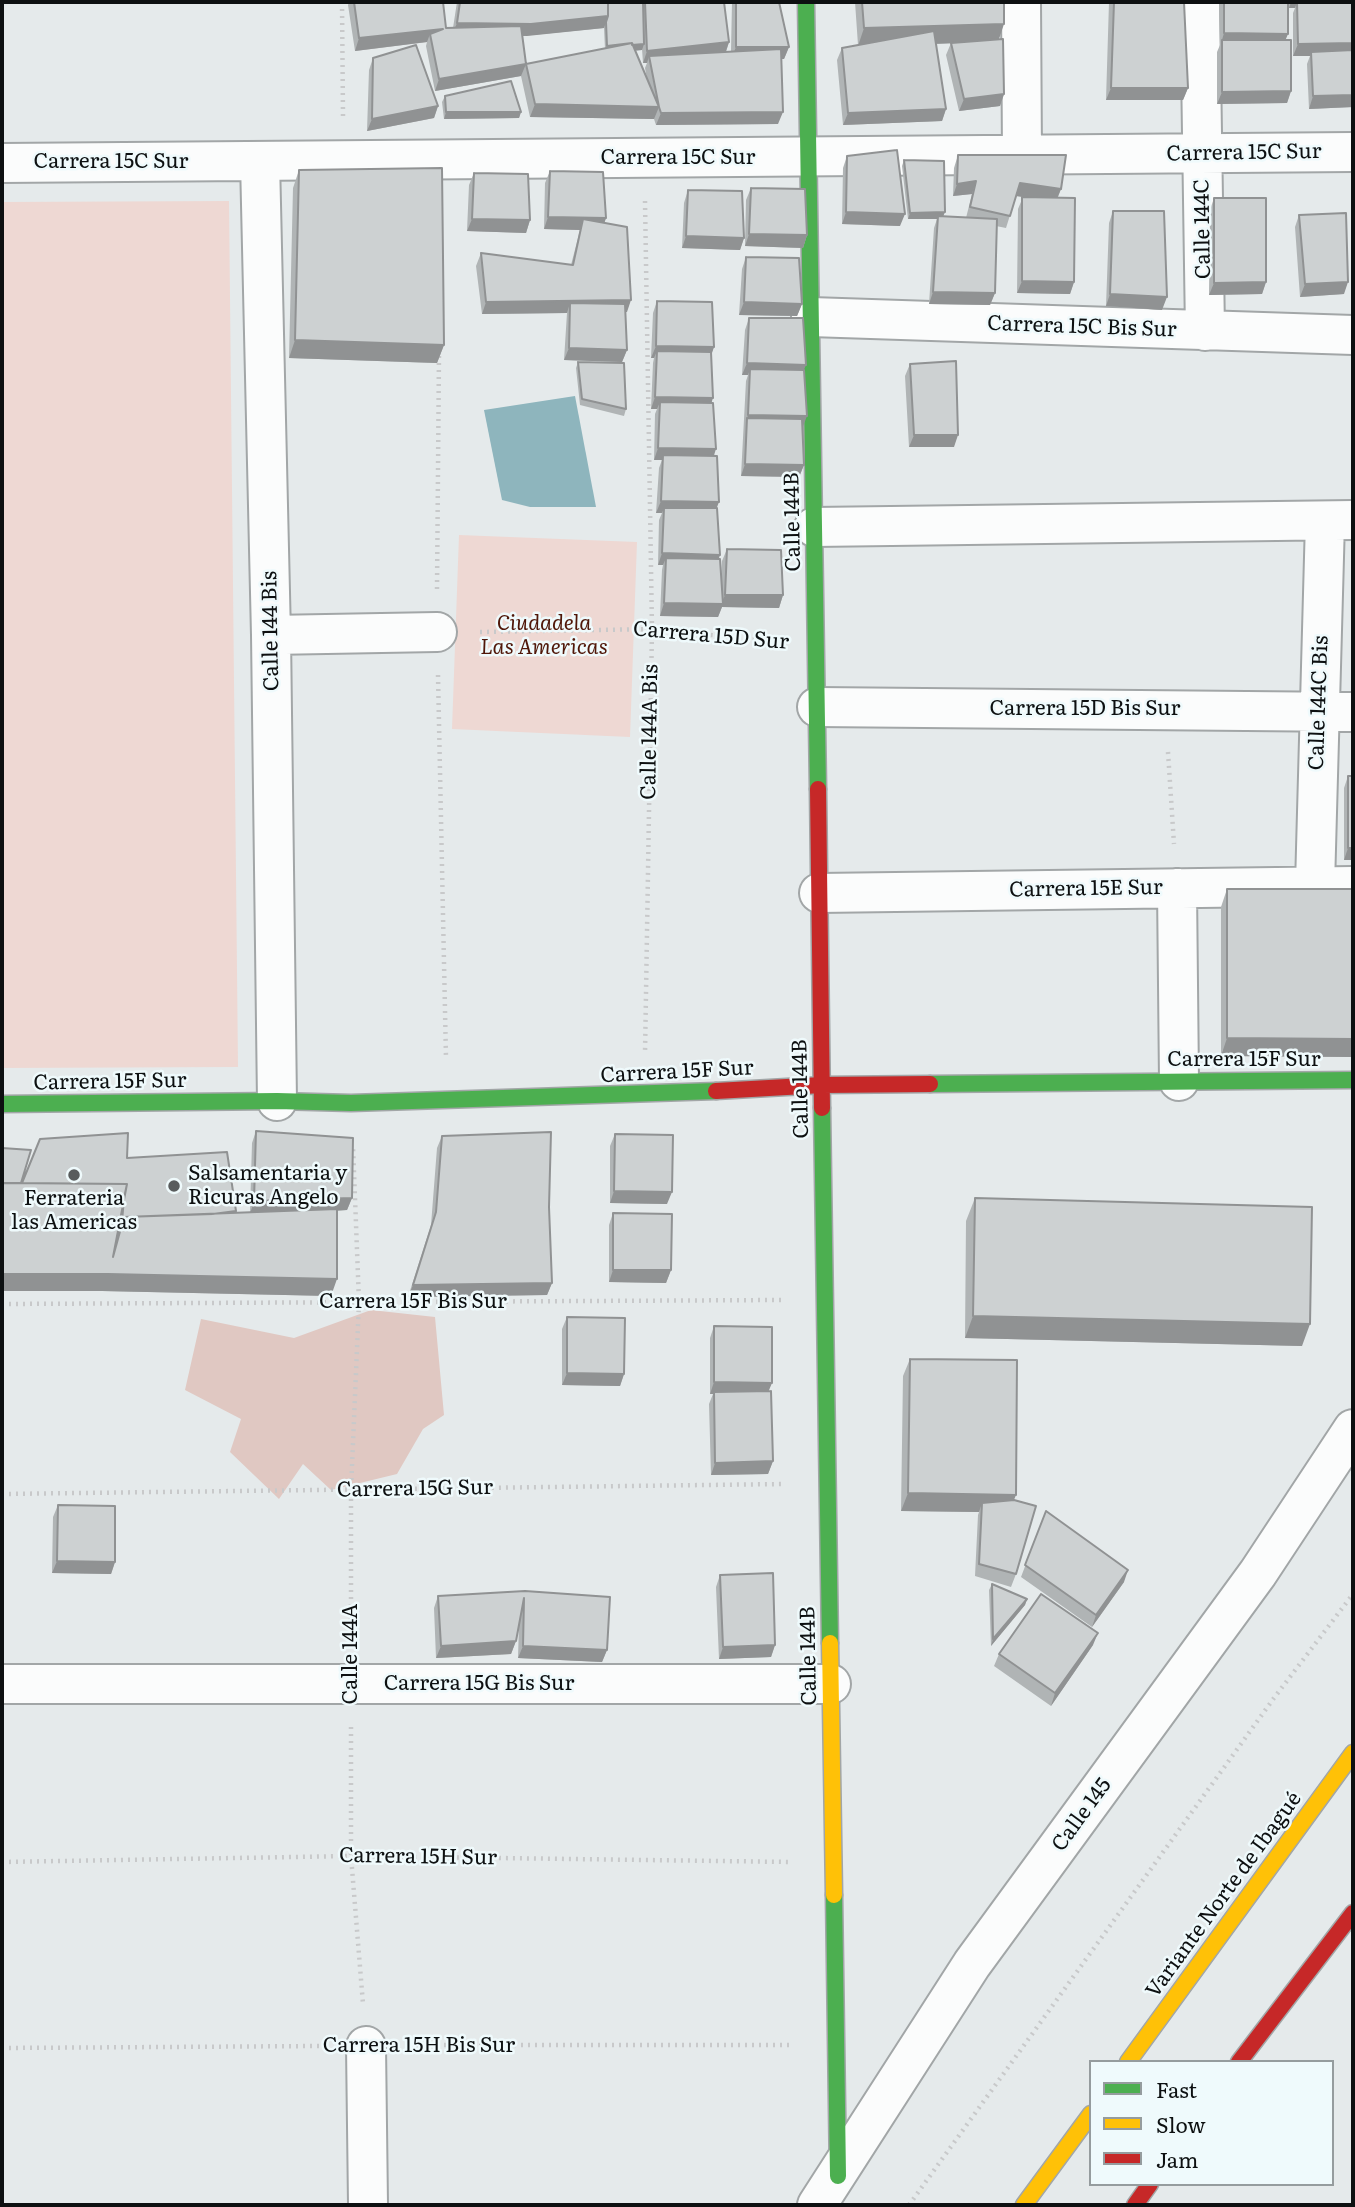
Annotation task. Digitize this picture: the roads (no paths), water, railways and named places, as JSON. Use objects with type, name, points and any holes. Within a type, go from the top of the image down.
[{"type":"main road","name":"Calle 144B","points":[[806,2],[836,2045],[828,2191]]},
{"type":"main road","name":"Carrera 15F Sur","points":[[2,1104],[277,1101],[351,1103],[645,1095],[822,1085],[1353,1080]]},
{"type":"main road","name":"Variante Norte de Ibagué","points":[[1130,2060],[1353,1753]]},
{"type":"main road","points":[[1241,2060],[1353,1913]]},
{"type":"main road","points":[[1024,2205],[1089,2117]]},
{"type":"main road","points":[[1135,2205],[1149,2186]]},
{"type":"street","points":[[1021,2],[1022,155]]},
{"type":"street","name":"Calle 144C","points":[[1200,2],[1205,331]]},
{"type":"street","name":"Carrera 15C Sur","points":[[2,163],[1353,152]]},
{"type":"street","name":"Calle 144 Bis","points":[[260,161],[271,635],[277,1101]]},
{"type":"street","name":"Carrera 15C Bis Sur","points":[[811,317],[1353,335]]},
{"type":"street","points":[[814,527],[1339,521]]},
{"type":"street","name":"Calle 144C Bis","points":[[1315,885],[1336,712],[1339,521]]},
{"type":"street","points":[[271,635],[437,632]]},
{"type":"street","name":"Carrera 15D Bis Sur","points":[[817,707],[1336,712]]},
{"type":"street","name":"Carrera 15E Sur","points":[[819,893],[1353,886]]},
{"type":"street","points":[[1177,888],[1179,1081]]},
{"type":"street","name":"Calle 145","points":[[828,2191],[972,1964],[1258,1573],[1353,1429]]},
{"type":"street","name":"Carrera 15G Bis Sur","points":[[2,1684],[831,1684]]},
{"type":"street","points":[[366,2046],[368,2205]]},
{"type":"water","points":[[575,396],[596,507],[530,507],[502,500],[484,410]]},
{"type":"place","name":"Ferrateria las Americas","points":[[74,1175]]},
{"type":"place","name":"Salsamentaria y Ricuras Angelo","points":[[174,1186]]},
{"type":"park label","name":"Ciudadela Las Americas","points":[[544,636]]}]
